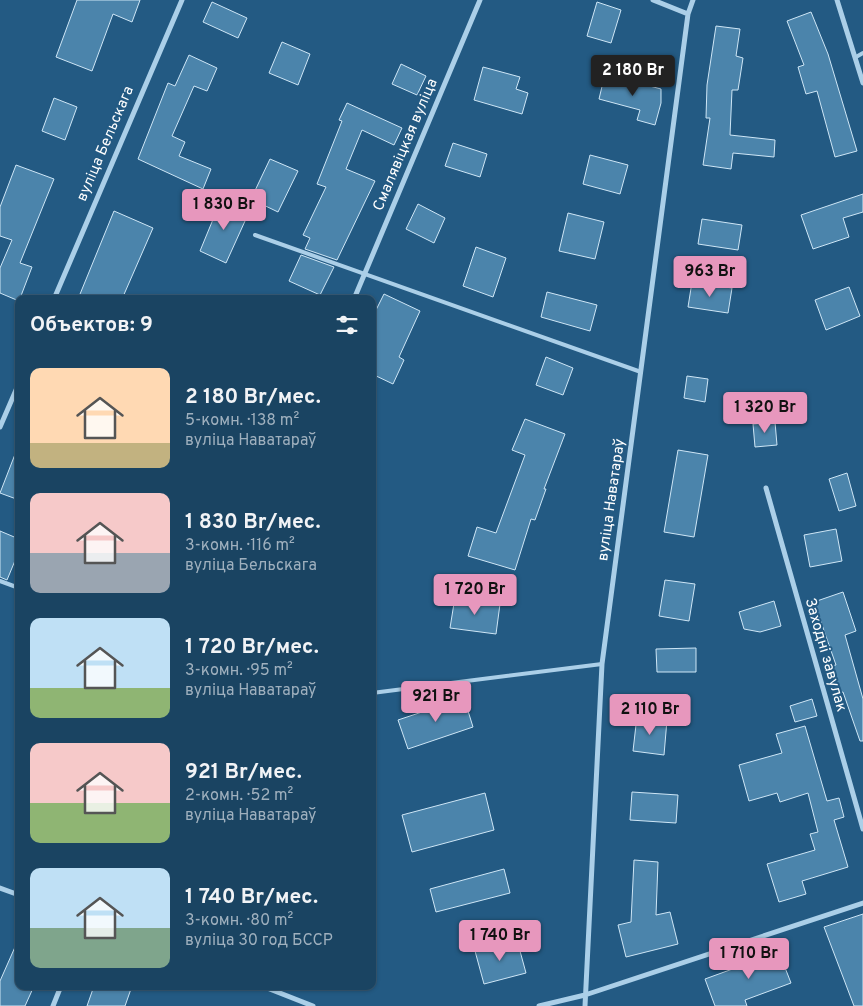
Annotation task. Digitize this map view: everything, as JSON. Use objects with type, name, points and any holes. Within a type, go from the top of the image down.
[{"type":"street","name":"вуліца Бельскага","points":[[56,295],[182,0]]},
{"type":"street","name":"Смалявіцкая вуліца","points":[[356,295],[480,0]]},
{"type":"street","points":[[653,0],[688,14]]},
{"type":"street","name":"вуліца Наватараў","points":[[585,1006],[602,664],[688,14],[693,0]]},
{"type":"street","points":[[837,0],[863,83]]},
{"type":"street","points":[[0,427],[15,392]]},
{"type":"street","name":"Заходні завулак","points":[[766,488],[863,829]]},
{"type":"street","points":[[0,888],[15,894]]},
{"type":"street","points":[[539,1006],[585,995],[863,904]]},
{"type":"street","points":[[53,1006],[60,990]]},
{"type":"street","points":[[272,990],[313,1006]]},
{"type":"lane","points":[[856,57],[863,54]]},
{"type":"lane","points":[[255,234],[642,372]]},
{"type":"lane","points":[[0,581],[15,587]]},
{"type":"lane","points":[[376,692],[602,664]]},
{"type":"building","points":[[77,0],[140,0],[132,22],[113,14],[92,71],[56,57]]},
{"type":"building","points":[[212,2],[247,18],[238,38],[203,22]]},
{"type":"building","points":[[597,2],[621,10],[611,43],[587,36]]},
{"type":"building","points":[[811,12],[828,54],[857,151],[835,157],[817,91],[806,94],[798,67],[804,65],[787,21]]},
{"type":"building","points":[[716,26],[740,29],[736,56],[743,58],[738,90],[732,90],[730,135],[775,140],[774,157],[733,153],[731,169],[703,165],[710,118],[706,118],[707,85]]},
{"type":"building","points":[[282,42],[310,54],[298,85],[269,73]]},
{"type":"building","points":[[189,55],[217,68],[207,91],[194,86],[172,136],[185,142],[179,156],[211,169],[203,189],[138,159],[168,83],[175,86]]},
{"type":"building","points":[[401,64],[426,76],[417,95],[392,84]]},
{"type":"building","points":[[483,67],[520,77],[516,89],[528,93],[522,114],[474,100]]},
{"type":"building","points":[[605,74],[661,89],[661,103],[655,125],[637,120],[640,110],[599,99]]},
{"type":"building","points":[[54,98],[77,107],[65,140],[42,131]]},
{"type":"building","points":[[347,103],[402,128],[394,145],[362,130],[346,169],[375,181],[337,260],[305,249],[310,238],[303,235],[326,187],[317,184],[342,121],[339,120]]},
{"type":"building","points":[[453,143],[487,154],[480,177],[445,166]]},
{"type":"building","points":[[590,155],[628,165],[620,194],[583,184]]},
{"type":"building","points":[[270,159],[298,171],[278,212],[251,199]]},
{"type":"building","points":[[16,165],[54,179],[20,263],[32,267],[21,295],[15,295],[15,299],[0,293],[0,268],[12,240],[0,236],[0,207]]},
{"type":"building","points":[[863,194],[863,212],[843,218],[849,237],[813,249],[801,215]]},
{"type":"building","points":[[221,200],[250,210],[226,263],[200,251]]},
{"type":"building","points":[[418,204],[445,218],[434,243],[406,229]]},
{"type":"building","points":[[114,211],[153,228],[124,295],[80,295]]},
{"type":"building","points":[[568,213],[604,222],[595,259],[559,251]]},
{"type":"building","points":[[702,219],[742,225],[738,250],[698,244]]},
{"type":"building","points":[[476,247],[506,258],[493,297],[463,286]]},
{"type":"building","points":[[301,255],[334,267],[320,295],[289,281]]},
{"type":"building","points":[[692,282],[732,288],[728,313],[688,307]]},
{"type":"building","points":[[849,287],[860,316],[826,330],[815,300]]},
{"type":"building","points":[[547,292],[597,305],[590,331],[541,317]]},
{"type":"building","points":[[384,294],[420,311],[399,357],[404,360],[393,384],[376,376],[376,310]]},
{"type":"building","points":[[546,357],[573,368],[563,395],[536,385]]},
{"type":"building","points":[[687,376],[708,379],[705,402],[684,398]]},
{"type":"building","points":[[525,419],[565,434],[544,489],[546,489],[535,520],[531,519],[515,570],[468,556],[477,527],[496,533],[525,455],[512,450]]},
{"type":"building","points":[[775,422],[777,445],[755,447],[753,424]]},
{"type":"building","points":[[678,450],[708,455],[694,537],[664,532]]},
{"type":"building","points":[[15,454],[15,499],[0,493]]},
{"type":"building","points":[[847,473],[856,506],[839,511],[829,479]]},
{"type":"building","points":[[836,529],[842,561],[810,567],[804,535]]},
{"type":"building","points":[[0,531],[15,537],[15,561],[7,580],[0,577]]},
{"type":"building","points":[[665,580],[695,584],[689,621],[659,616]]},
{"type":"building","points":[[843,592],[856,631],[845,635],[863,699],[863,741],[860,741],[843,692],[839,693],[831,666],[836,665],[814,602]]},
{"type":"building","points":[[455,597],[500,604],[496,634],[450,628]]},
{"type":"building","points":[[774,601],[781,626],[760,632],[744,629],[739,612]]},
{"type":"building","points":[[696,648],[696,672],[657,672],[656,649]]},
{"type":"building","points":[[464,698],[473,727],[408,749],[398,720]]},
{"type":"building","points":[[812,699],[817,716],[795,722],[790,706]]},
{"type":"building","points":[[637,716],[667,720],[664,755],[633,751]]},
{"type":"building","points":[[805,726],[827,801],[839,798],[844,817],[834,820],[848,867],[802,881],[806,894],[779,902],[767,864],[815,850],[810,834],[818,832],[808,793],[780,802],[777,793],[749,801],[739,765],[782,753],[776,734]]},
{"type":"building","points":[[632,792],[678,795],[676,823],[630,820]]},
{"type":"building","points":[[485,793],[494,830],[412,852],[402,815]]},
{"type":"building","points":[[634,860],[658,862],[656,915],[670,912],[678,944],[626,957],[618,925],[631,922]]},
{"type":"building","points":[[504,869],[510,893],[436,912],[430,889]]},
{"type":"building","points":[[863,914],[863,1006],[854,1006],[824,927]]},
{"type":"building","points":[[517,940],[526,973],[484,984],[475,951]]},
{"type":"building","points":[[15,947],[15,990],[32,990],[25,1006],[0,1006],[0,981]]},
{"type":"building","points":[[777,947],[791,983],[745,1000],[747,1006],[715,1006],[705,979],[749,963],[747,958]]},
{"type":"building","points":[[93,990],[131,990],[125,1006],[87,1006]]}]
